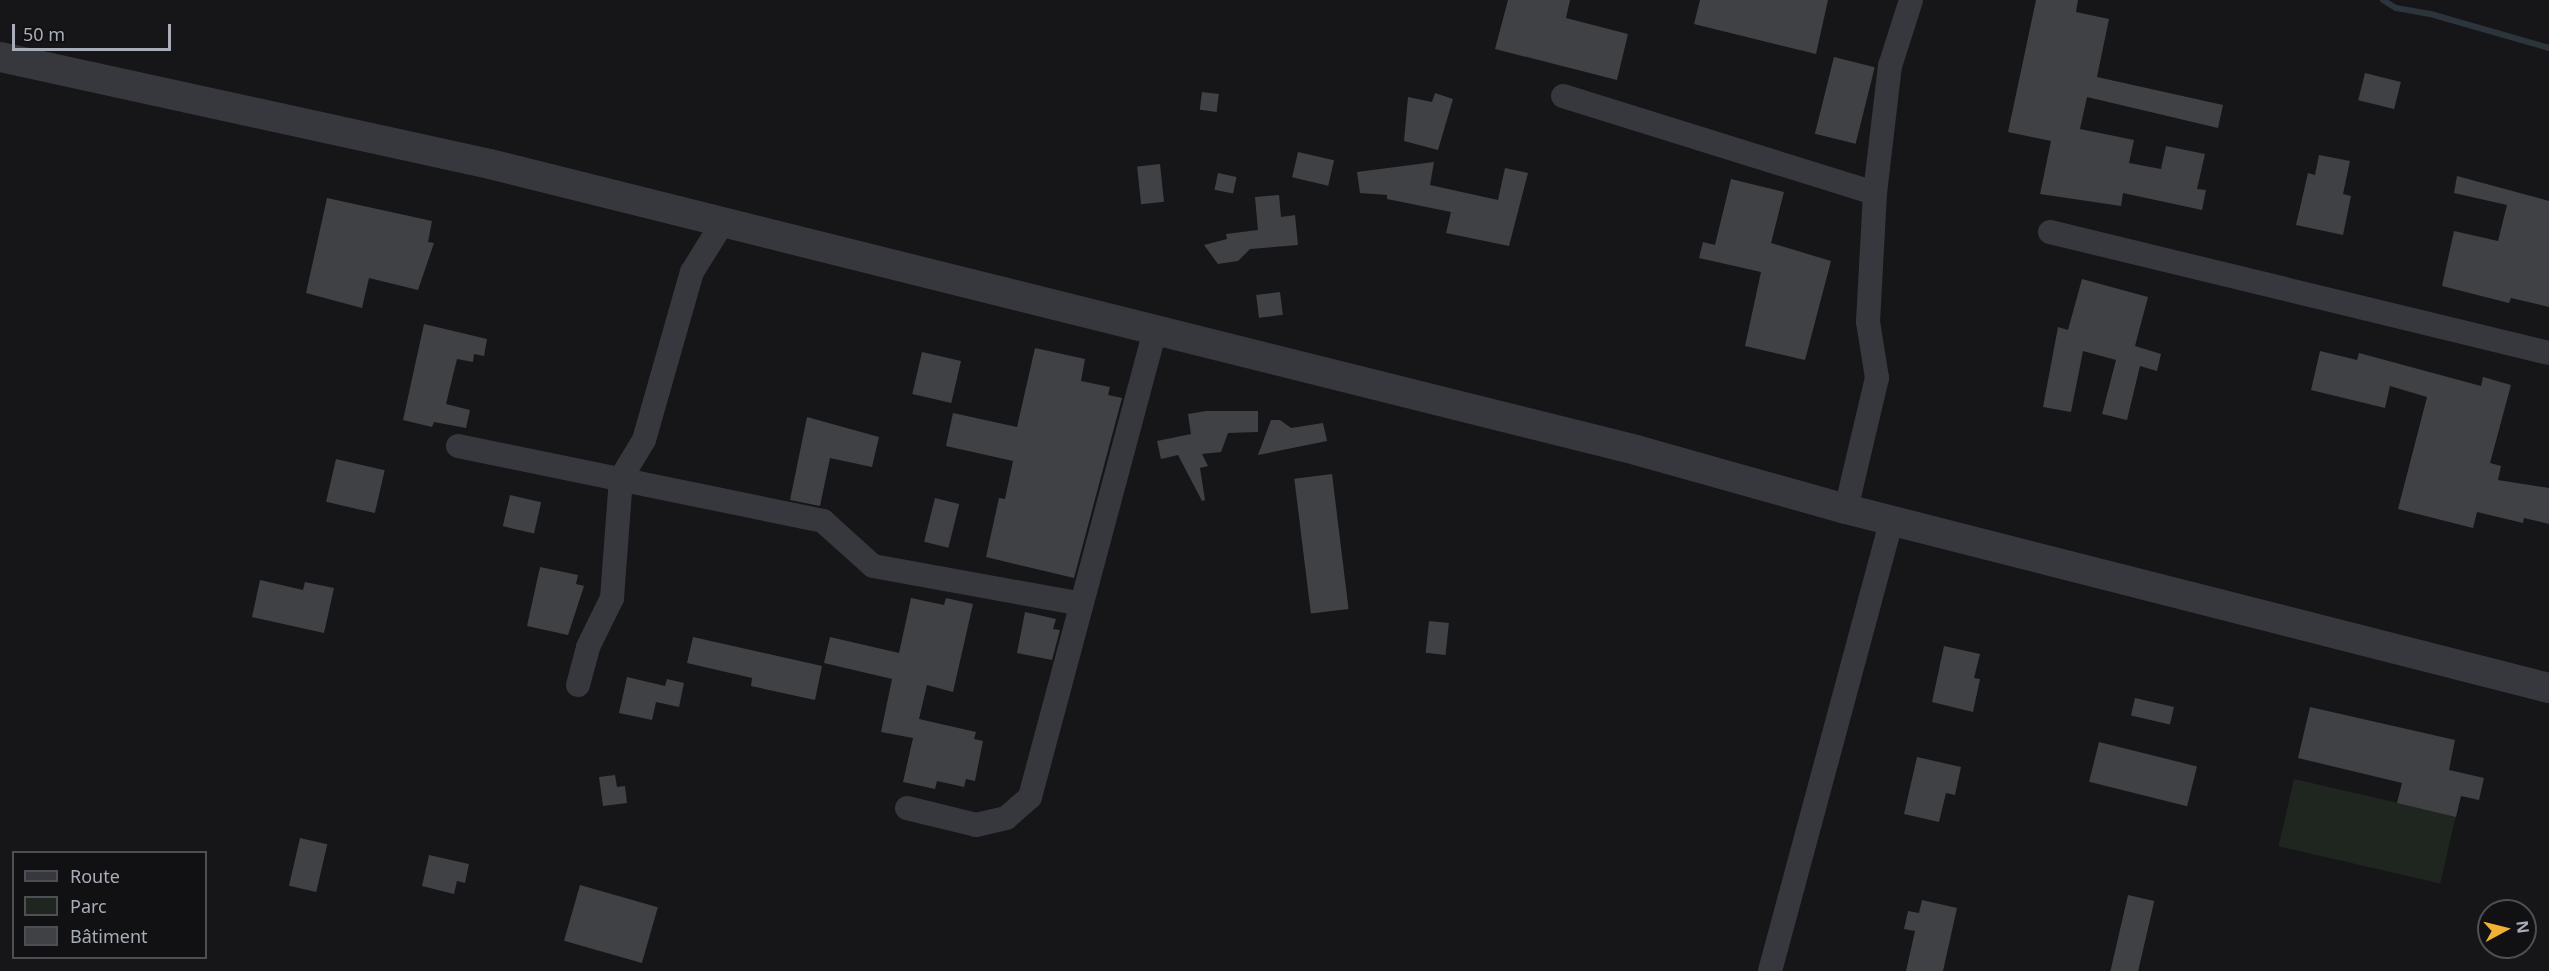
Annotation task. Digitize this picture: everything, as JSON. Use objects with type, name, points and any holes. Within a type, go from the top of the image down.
[{"type":"street","points":[[1846,509],[1877,378],[1868,322],[1875,193],[1890,66],[1911,0]]},
{"type":"street","points":[[0,57],[478,161],[1636,450],[1846,509],[2549,688]]},
{"type":"street","points":[[1563,96],[1875,193]]},
{"type":"street","points":[[578,685],[588,647],[612,598],[621,478],[644,440],[692,272],[723,222]]},
{"type":"street","points":[[2050,232],[2549,353]]},
{"type":"street","points":[[907,808],[976,825],[1006,818],[1030,797],[1155,330]]},
{"type":"street","points":[[458,446],[823,521],[873,566],[1082,604]]},
{"type":"street","points":[[1770,971],[1892,520]]},
{"type":"green space","points":[[2294,779],[2456,816],[2440,884],[2278,846]]},
{"type":"building","points":[[1508,0],[1570,0],[1566,18],[1628,34],[1617,80],[1495,49]]},
{"type":"building","points":[[1700,0],[1828,0],[1816,54],[1694,24]]},
{"type":"building","points":[[2036,0],[2078,0],[2076,12],[2109,19],[2097,77],[2223,105],[2218,128],[2087,97],[2080,129],[2134,140],[2129,163],[2161,169],[2166,146],[2205,154],[2197,189],[2206,190],[2202,210],[2123,193],[2121,206],[2040,194],[2051,141],[2008,132]]},
{"type":"building","points":[[1834,57],[1875,67],[1856,144],[1815,134]]},
{"type":"building","points":[[2365,73],[2401,82],[2394,109],[2358,100]]},
{"type":"building","points":[[1202,92],[1219,94],[1217,112],[1200,110]]},
{"type":"building","points":[[1435,93],[1453,99],[1438,150],[1404,141],[1408,97],[1432,102]]},
{"type":"building","points":[[1298,152],[1334,160],[1328,186],[1292,177]]},
{"type":"building","points":[[2319,155],[2350,161],[2343,194],[2351,196],[2343,235],[2296,225],[2308,173],[2315,175]]},
{"type":"building","points":[[1434,162],[1430,185],[1498,200],[1505,168],[1528,173],[1509,246],[1446,233],[1451,212],[1387,199],[1387,195],[1360,193],[1357,172]]},
{"type":"building","points":[[1160,164],[1164,202],[1141,204],[1137,166]]},
{"type":"building","points":[[1218,173],[1237,177],[1233,194],[1214,190]]},
{"type":"building","points":[[2457,176],[2549,201],[2549,307],[2511,298],[2509,303],[2442,286],[2454,231],[2498,241],[2507,205],[2454,193]]},
{"type":"building","points":[[1731,179],[1784,192],[1771,243],[1831,261],[1805,360],[1745,346],[1761,272],[1699,258],[1703,242],[1715,245]]},
{"type":"building","points":[[1279,195],[1281,217],[1295,215],[1298,245],[1250,249],[1238,261],[1218,264],[1204,245],[1227,239],[1226,234],[1258,230],[1255,197]]},
{"type":"building","points":[[327,198],[432,221],[428,242],[434,243],[418,290],[369,278],[362,308],[306,293]]},
{"type":"building","points":[[2082,279],[2148,297],[2135,346],[2161,354],[2157,371],[2140,366],[2127,420],[2102,414],[2116,360],[2083,351],[2071,412],[2043,407],[2058,327],[2068,330]]},
{"type":"building","points":[[1280,292],[1283,315],[1259,318],[1256,295]]},
{"type":"building","points":[[424,324],[487,339],[484,356],[474,354],[473,362],[457,359],[446,404],[470,410],[466,428],[434,422],[432,427],[403,420]]},
{"type":"building","points":[[1035,348],[1085,359],[1081,381],[1110,387],[1108,395],[1122,398],[1074,578],[986,557],[999,498],[1005,499],[1013,461],[946,446],[953,413],[1017,427]]},
{"type":"building","points":[[2320,351],[2357,360],[2359,353],[2481,386],[2483,377],[2511,385],[2490,463],[2501,466],[2498,480],[2549,488],[2549,524],[2524,518],[2523,523],[2477,512],[2473,528],[2398,509],[2427,397],[2390,386],[2385,408],[2311,390]]},
{"type":"building","points":[[922,352],[961,361],[951,403],[912,394]]},
{"type":"building","points":[[1206,411],[1258,411],[1258,432],[1228,433],[1221,452],[1202,454],[1208,466],[1200,468],[1205,500],[1202,501],[1178,455],[1161,459],[1157,441],[1191,434],[1188,414]]},
{"type":"building","points":[[807,417],[879,437],[872,467],[830,458],[820,506],[790,500]]},
{"type":"building","points":[[1271,420],[1280,420],[1291,428],[1323,423],[1327,441],[1258,455]]},
{"type":"building","points":[[336,459],[385,470],[375,513],[326,502]]},
{"type":"building","points":[[1332,474],[1349,609],[1311,614],[1294,479]]},
{"type":"building","points":[[510,495],[541,502],[534,533],[503,526]]},
{"type":"building","points":[[935,498],[959,504],[948,548],[924,542]]},
{"type":"building","points":[[540,567],[578,575],[576,584],[584,586],[568,635],[527,626]]},
{"type":"building","points":[[260,580],[303,590],[305,582],[334,588],[324,633],[252,617]]},
{"type":"building","points":[[911,598],[944,605],[946,598],[973,604],[953,692],[927,685],[919,719],[976,732],[974,739],[983,741],[975,781],[966,779],[964,787],[937,781],[935,789],[903,782],[913,738],[881,732],[892,679],[824,663],[830,637],[899,653]]},
{"type":"building","points":[[1025,612],[1056,619],[1053,629],[1060,630],[1052,660],[1017,653]]},
{"type":"building","points":[[1429,621],[1449,623],[1446,655],[1426,653]]},
{"type":"building","points":[[693,637],[822,666],[815,700],[751,686],[752,678],[687,663]]},
{"type":"building","points":[[1944,646],[1980,654],[1974,678],[1980,679],[1973,712],[1932,702]]},
{"type":"building","points":[[627,677],[665,686],[667,679],[684,683],[679,707],[656,702],[652,720],[619,713]]},
{"type":"building","points":[[2135,698],[2174,707],[2170,725],[2131,716]]},
{"type":"building","points":[[2310,707],[2455,740],[2449,770],[2484,778],[2479,800],[2461,796],[2456,817],[2397,803],[2402,783],[2298,758]]},
{"type":"building","points":[[2099,742],[2197,766],[2187,806],[2089,782]]},
{"type":"building","points":[[1917,757],[1961,767],[1955,795],[1946,793],[1939,822],[1904,814]]},
{"type":"building","points":[[615,775],[617,787],[625,786],[627,803],[603,806],[599,777]]},
{"type":"building","points":[[300,838],[327,844],[316,892],[289,886]]},
{"type":"building","points":[[429,855],[469,864],[465,883],[457,881],[454,894],[422,886]]},
{"type":"building","points":[[580,885],[658,907],[642,963],[564,941]]},
{"type":"building","points":[[2128,895],[2154,901],[2138,971],[2110,971]]},
{"type":"building","points":[[1922,900],[1957,908],[1943,971],[1906,971],[1915,931],[1904,929],[1908,911],[1919,913]]},
{"type":"waterway","points":[[2383,0],[2396,8],[2434,15],[2549,48]]}]
